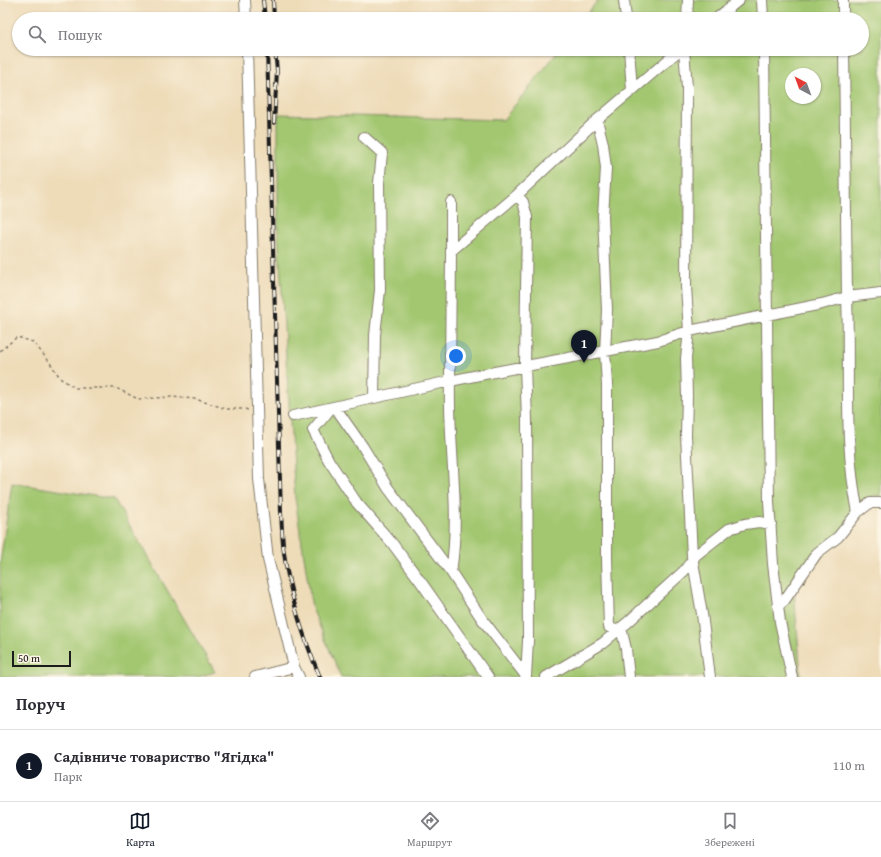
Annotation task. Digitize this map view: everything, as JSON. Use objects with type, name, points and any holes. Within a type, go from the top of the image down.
[{"type":"street","points":[[245,0],[246,12]]},
{"type":"street","points":[[624,0],[625,12]]},
{"type":"street","points":[[687,12],[688,0]]},
{"type":"street","points":[[724,12],[739,0]]},
{"type":"street","points":[[762,0],[763,12]]},
{"type":"street","points":[[843,12],[844,0]]},
{"type":"street","points":[[247,56],[259,479],[268,559],[294,667],[299,677]]},
{"type":"street","points":[[630,56],[632,90]]},
{"type":"street","points":[[451,251],[517,195],[597,120],[673,56]]},
{"type":"street","points":[[685,56],[687,88],[686,287],[689,331],[686,358],[686,436],[692,556],[702,614],[710,677]]},
{"type":"street","points":[[764,56],[771,524],[773,564],[780,622],[792,677]]},
{"type":"street","points":[[844,56],[849,435],[852,487],[858,512]]},
{"type":"street","points":[[597,120],[603,144],[606,168],[603,216],[607,310],[605,352],[607,385],[607,550],[609,627],[619,629]]},
{"type":"street","points":[[364,137],[382,153],[379,183],[380,290],[375,334],[374,398]]},
{"type":"street","points":[[517,195],[523,202],[527,217],[525,366],[527,420],[528,641],[526,677]]},
{"type":"street","points":[[451,202],[449,410],[454,508],[453,559],[451,572]]},
{"type":"street","points":[[293,416],[450,381],[658,341],[689,331],[822,304],[847,297],[881,293]]},
{"type":"street","points":[[333,407],[363,447],[388,488],[451,572],[482,618],[526,677]]},
{"type":"street","points":[[333,407],[313,430],[329,462],[357,503],[392,543],[421,582],[488,677]]},
{"type":"street","points":[[778,606],[784,601],[817,553],[838,537],[858,512],[870,503],[881,503]]},
{"type":"street","points":[[546,677],[603,643],[684,571],[696,555],[730,529],[745,524],[759,522],[771,524]]},
{"type":"street","points":[[619,629],[626,649],[630,677]]},
{"type":"street","points":[[255,677],[294,667]]},
{"type":"path","points":[[0,351],[17,337],[33,342],[61,379],[76,388],[116,388],[138,399],[171,397],[194,399],[227,409],[245,408],[257,414]]},
{"type":"green space","points":[[598,0],[881,0],[881,496],[872,495],[794,591],[801,677],[341,677],[312,608],[295,498],[278,232],[278,114],[503,120],[554,56],[869,56],[869,12],[589,12]]},
{"type":"green space","points":[[12,483],[114,499],[215,672],[198,677],[0,677],[0,563]]},
{"type":"railway","points":[[263,0],[264,12]]},
{"type":"railway","points":[[273,0],[274,12]]},
{"type":"railway","points":[[267,56],[283,543],[294,601],[308,647],[320,677]]},
{"type":"railway","points":[[274,123],[277,71],[276,56]]},
{"type":"place","name":"Садівниче товариство \"Ягідка\"","points":[[584,363]]}]
